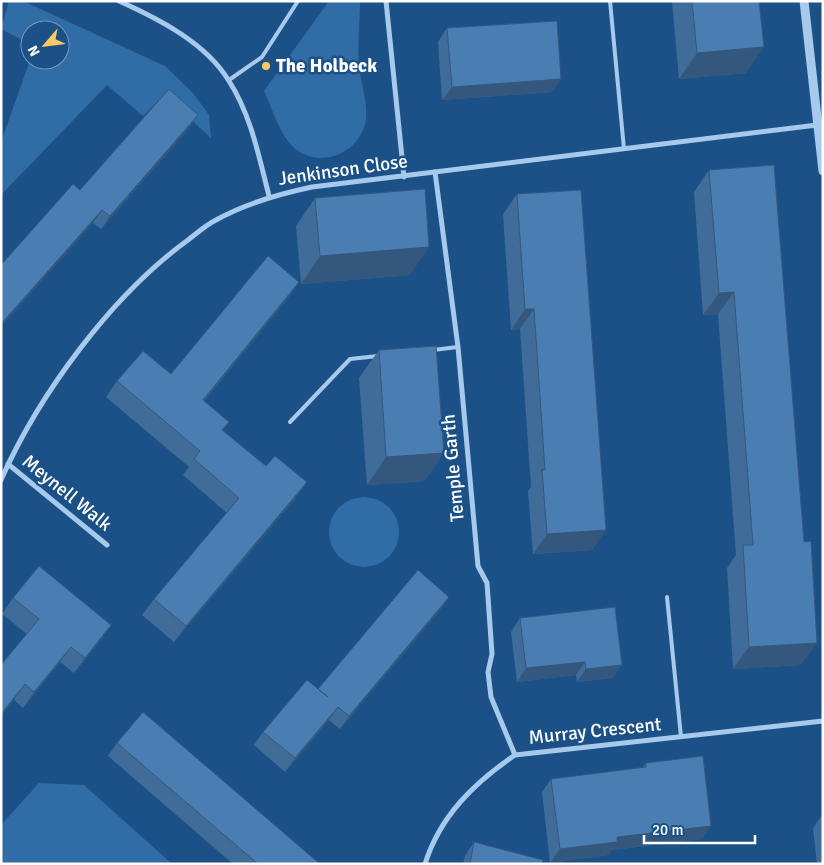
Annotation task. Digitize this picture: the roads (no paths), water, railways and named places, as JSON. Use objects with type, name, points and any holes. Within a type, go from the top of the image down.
[{"type":"street","points":[[119,1],[176,31],[205,52],[229,80],[249,122],[270,196]]},
{"type":"street","points":[[386,1],[404,177]]},
{"type":"street","points":[[804,1],[823,171]]},
{"type":"street","name":"Jenkinson Close","points":[[1,480],[8,464],[54,385],[113,308],[164,258],[215,220],[270,196],[312,187],[817,125]]},
{"type":"street","name":"Temple Garth","points":[[434,172],[458,347],[478,566],[487,583],[492,654],[488,672],[491,697],[514,755]]},
{"type":"street","name":"Meynell Walk","points":[[8,464],[107,545]]},
{"type":"street","name":"Murray Crescent","points":[[425,864],[430,849],[446,820],[465,795],[488,773],[514,755],[823,721]]},
{"type":"lane","points":[[229,80],[262,57],[298,1]]},
{"type":"lane","points":[[610,1],[624,149]]},
{"type":"lane","points":[[428,350],[458,347]]},
{"type":"lane","points":[[290,422],[350,359],[379,356]]},
{"type":"lane","points":[[667,597],[681,737]]},
{"type":"place","name":"The Holbeck","points":[[266,66]]}]
